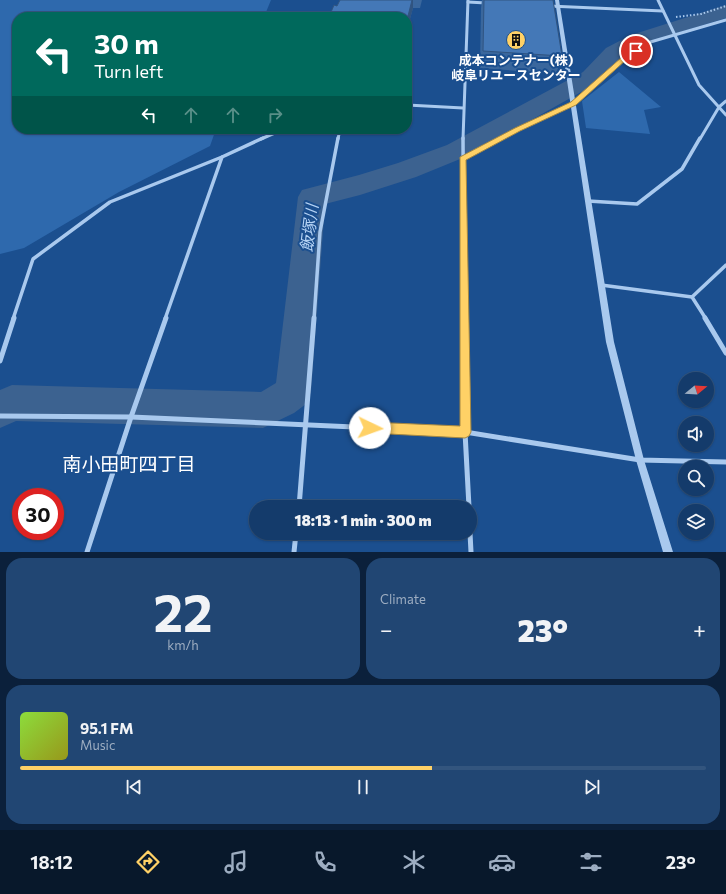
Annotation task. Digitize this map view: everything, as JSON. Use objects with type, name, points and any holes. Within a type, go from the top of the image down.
[{"type":"street","points":[[558,0],[610,342],[640,460],[668,552]]},
{"type":"street","points":[[658,0],[700,85],[726,115]]},
{"type":"street","points":[[469,500],[465,432],[462,158],[463,108],[468,1],[491,3]]},
{"type":"street","points":[[543,5],[663,11]]},
{"type":"street","points":[[462,158],[573,103],[624,58],[647,44],[726,20]]},
{"type":"street","points":[[588,201],[637,204],[682,169],[719,107],[726,101]]},
{"type":"street","points":[[412,105],[463,108]]},
{"type":"street","points":[[0,361],[33,259],[110,202],[222,157],[273,134]]},
{"type":"street","points":[[299,500],[306,425],[320,232],[339,134]]},
{"type":"street","points":[[87,552],[131,417],[222,157]]},
{"type":"street","points":[[601,285],[692,296],[726,265]]},
{"type":"street","points":[[692,296],[726,352]]},
{"type":"street","points":[[0,416],[131,417],[465,432],[640,460],[726,462]]},
{"type":"street","points":[[294,552],[295,540]]},
{"type":"street","points":[[470,540],[471,552]]},
{"type":"path","points":[[667,19],[701,14],[726,6]]},
{"type":"shaded area","points":[[0,0],[271,0],[266,12],[12,12],[12,134],[214,134],[210,146],[119,192],[24,248],[0,254]]},
{"type":"shaded area","points":[[619,72],[661,107],[644,110],[650,134],[586,128],[582,101]]},
{"type":"building","points":[[340,0],[412,0],[409,12],[331,12],[334,5],[337,6]]},
{"type":"building","name":"成本コンテナー(株) 岐阜リユースセンター","points":[[484,0],[553,0],[562,56],[483,51]]},
{"type":"waterway","name":"飯塚川","points":[[0,410],[12,403],[263,410],[281,401],[293,392],[312,197],[360,185],[407,170],[456,151],[591,77],[614,53],[638,39],[726,11]]},
{"type":"place","name":"成本コンテナー(株) 岐阜リユースセンター","points":[[516,40]]},
{"type":"district","name":"南小田町四丁目","points":[[129,464]]},
{"type":"route","points":[[370,428],[465,432],[462,158],[573,103],[624,58],[636,51]]}]
